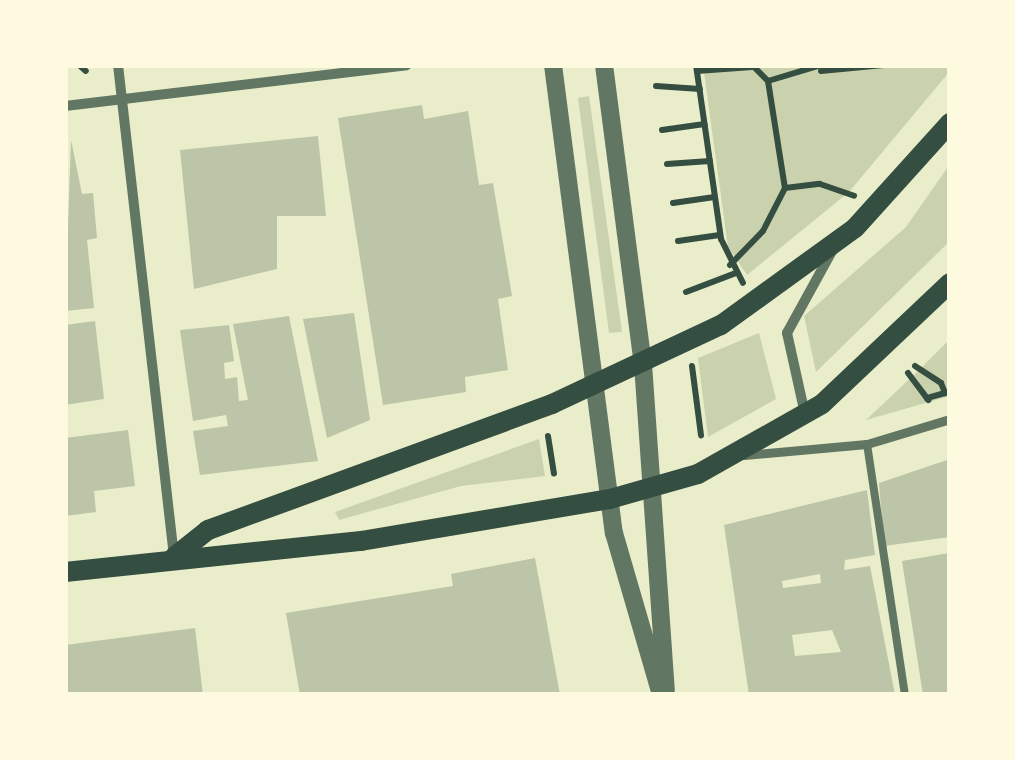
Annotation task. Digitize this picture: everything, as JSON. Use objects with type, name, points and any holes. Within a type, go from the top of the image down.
[{"type":"main road","points":[[174,557],[208,530],[594,386],[748,310],[835,246],[948,129]]},
{"type":"main road","points":[[65,572],[174,557],[220,562],[610,499],[653,488],[736,456],[805,415],[875,361],[950,283]]},
{"type":"street","points":[[118,65],[174,557]]},
{"type":"street","points":[[65,106],[406,65]]},
{"type":"street","points":[[553,65],[610,499],[663,695]]},
{"type":"street","points":[[604,65],[642,364],[653,488],[663,695]]},
{"type":"street","points":[[805,415],[787,333],[835,246]]},
{"type":"street","points":[[736,456],[867,444],[950,419]]},
{"type":"lane","points":[[867,444],[905,695]]},
{"type":"path","points":[[78,65],[86,71]]},
{"type":"path","points":[[768,81],[821,68],[884,65]]},
{"type":"path","points":[[730,265],[763,231],[785,188],[768,81],[752,66],[696,68],[720,235],[730,265],[744,284]]},
{"type":"path","points":[[656,86],[700,89]]},
{"type":"path","points":[[662,130],[704,124]]},
{"type":"path","points":[[667,164],[710,160]]},
{"type":"path","points":[[785,188],[820,184],[855,196]]},
{"type":"path","points":[[673,203],[715,197]]},
{"type":"path","points":[[678,241],[720,235]]},
{"type":"path","points":[[686,292],[736,273]]},
{"type":"path","points":[[692,360],[702,435]]},
{"type":"path","points":[[912,369],[941,382],[945,394],[928,400],[912,369]]},
{"type":"path","points":[[548,436],[554,474]]},
{"type":"green space","points":[[703,65],[950,65],[950,71],[849,192],[747,275],[728,247]]},
{"type":"green space","points":[[589,96],[622,332],[609,333],[578,98]]},
{"type":"green space","points":[[950,164],[950,241],[816,372],[804,316],[906,227]]},
{"type":"green space","points":[[759,333],[776,399],[708,437],[698,358]]},
{"type":"green space","points":[[950,339],[950,396],[866,420],[920,369]]},
{"type":"green space","points":[[539,439],[545,476],[461,486],[339,520],[335,512]]},
{"type":"building","points":[[422,105],[424,119],[468,111],[479,185],[493,183],[512,296],[498,299],[508,370],[465,377],[466,392],[383,405],[338,118]]},
{"type":"building","points":[[318,136],[326,216],[277,216],[277,269],[194,289],[180,150]]},
{"type":"building","points":[[71,140],[82,194],[93,193],[97,238],[87,240],[94,308],[65,311]]},
{"type":"building","points":[[354,313],[370,420],[327,438],[303,319]]},
{"type":"building","points":[[289,316],[318,461],[200,475],[193,431],[228,426],[226,415],[193,421],[180,330],[229,325],[234,361],[224,363],[225,379],[237,377],[239,401],[248,400],[233,324]]},
{"type":"building","points":[[95,321],[104,399],[65,405],[65,325]]},
{"type":"building","points":[[128,430],[135,486],[94,491],[96,512],[65,516],[65,438]]},
{"type":"building","points":[[950,459],[950,537],[884,546],[879,483]]},
{"type":"building","points":[[867,490],[875,555],[845,560],[844,570],[870,566],[895,695],[749,695],[724,525]],"holes":[[[820,574],[821,583],[783,588],[782,581]],[[832,630],[841,652],[795,656],[792,635]]]},
{"type":"building","points":[[949,553],[950,695],[923,695],[902,561]]},
{"type":"building","points":[[535,558],[560,695],[300,695],[286,613],[453,586],[451,574]]},
{"type":"building","points":[[195,628],[203,695],[65,695],[65,645]]}]
